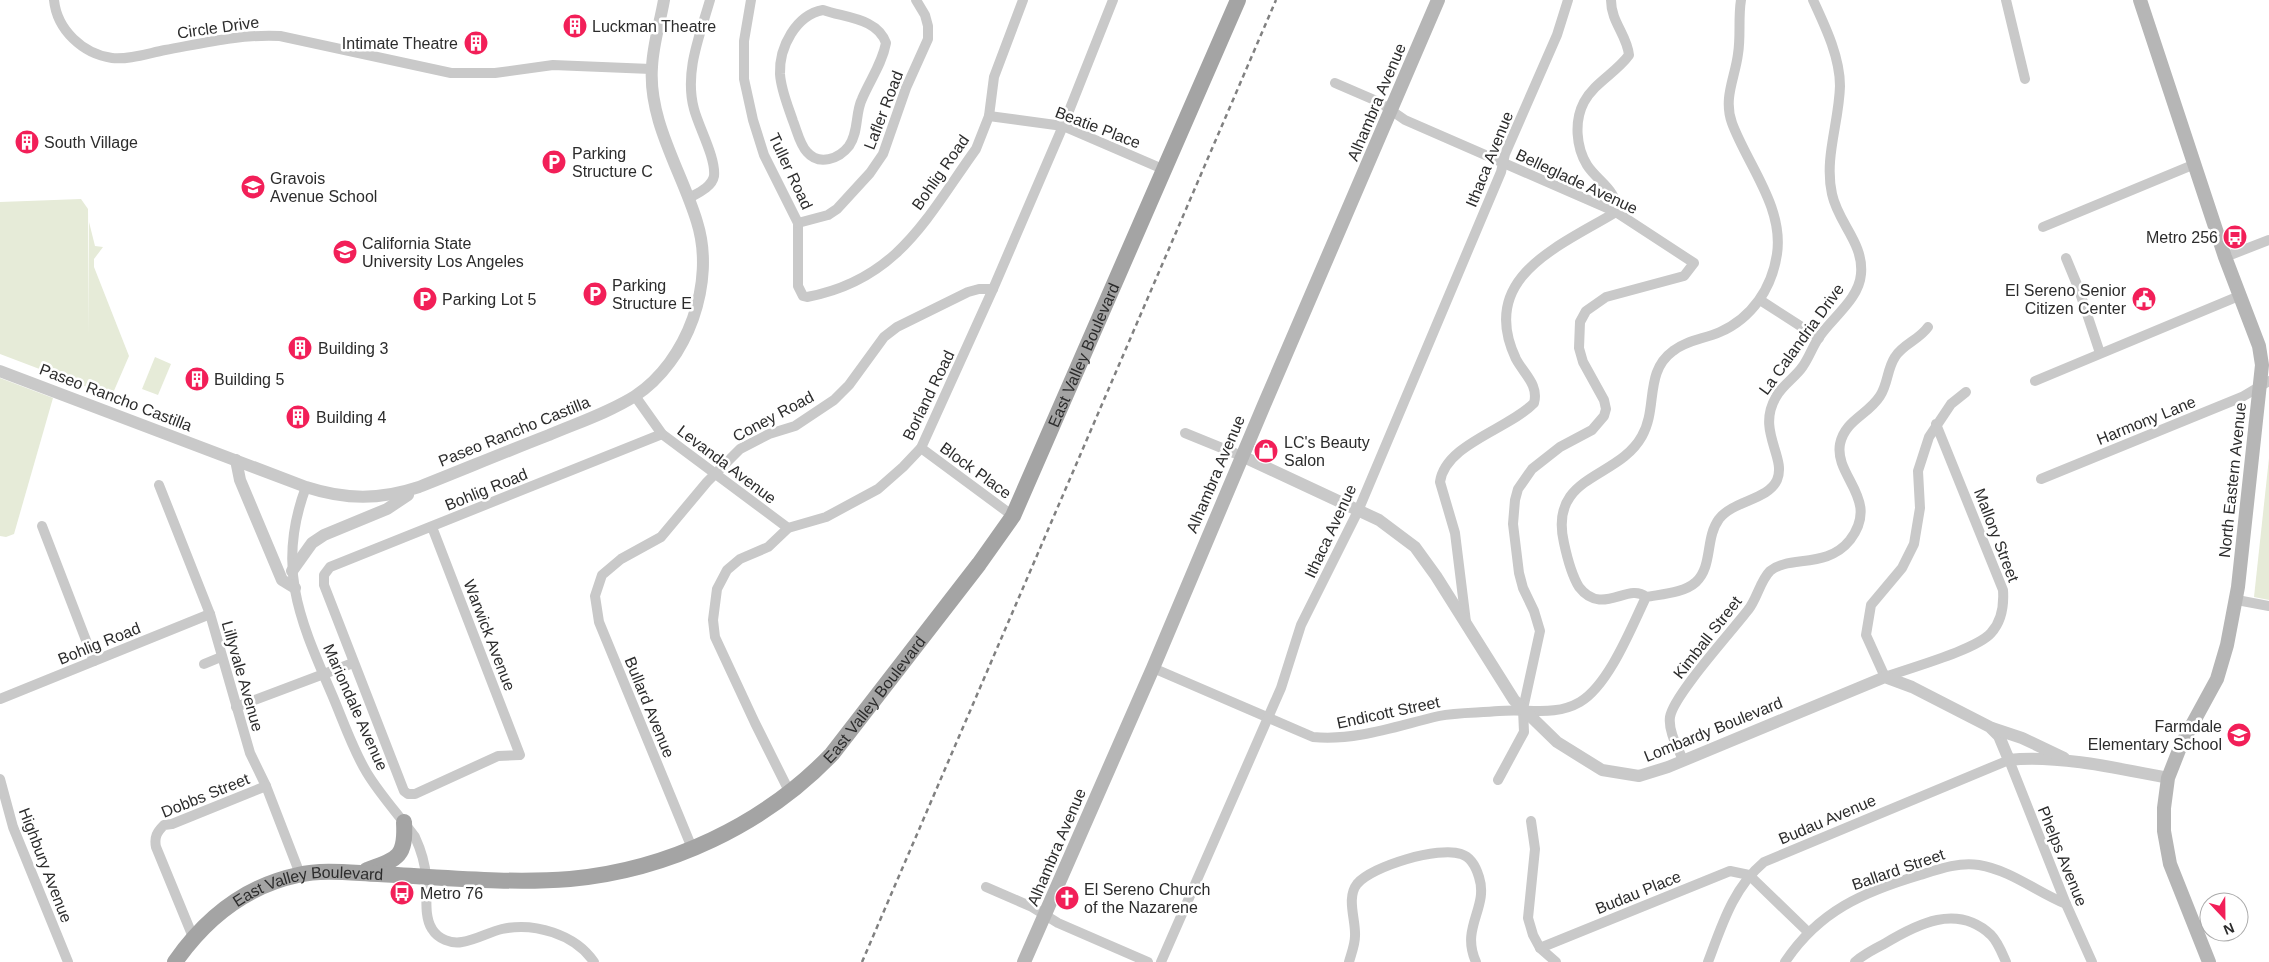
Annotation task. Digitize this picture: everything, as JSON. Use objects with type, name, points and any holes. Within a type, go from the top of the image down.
[{"type":"main road","name":"East Valley Boulevard","points":[[175,962],[194,937],[215,916],[244,896],[275,881],[300,874],[426,876],[491,880],[576,878],[619,871],[692,848],[735,828],[790,793],[832,754],[979,564],[1013,516],[1238,0]]},
{"type":"main road","name":"Alhambra Avenue","points":[[1024,962],[1047,915],[1220,506],[1244,457],[1264,405],[1438,0]]},
{"type":"main road","name":"North Eastern Avenue","points":[[2140,0],[2238,296],[2259,346],[2265,383],[2237,600],[2227,645],[2217,679],[2181,744],[2168,778],[2164,808],[2164,831],[2170,864],[2209,962]]},
{"type":"main road","points":[[359,874],[397,858],[403,849],[404,822]]},
{"type":"street","name":"Circle Drive","points":[[54,0],[58,17],[70,36],[90,51],[114,58],[227,38],[263,35],[280,36],[451,73],[494,73],[553,65],[651,69]]},
{"type":"street","name":"Paseo Rancho Castilla","points":[[0,371],[306,487],[325,493],[357,498],[395,495],[419,488],[601,413],[635,396],[662,370],[675,353],[691,324],[697,306],[702,273],[702,245],[698,223],[660,121],[651,69],[656,34],[664,0]]},
{"type":"street","points":[[689,198],[710,184],[714,173],[693,108],[691,74],[692,61],[710,0]]},
{"type":"street","name":"Tuller Road","points":[[751,0],[743,59],[748,98],[764,155],[798,223],[798,286],[803,296]]},
{"type":"street","name":"Lafler Road","points":[[798,223],[828,215],[837,210],[884,154],[906,88],[928,39],[928,26],[925,15],[916,0]]},
{"type":"street","name":"Bohlig Road","points":[[803,296],[840,289],[861,279],[900,252],[976,149],[989,116],[994,76],[1023,0]]},
{"type":"street","name":"Borland Road","points":[[790,793],[755,724],[715,637],[713,620],[717,589],[727,570],[740,559],[768,547],[788,528],[826,518],[878,489],[904,467],[920,448],[993,289],[1064,126],[1113,0]]},
{"type":"street","name":"Ithaca Avenue","points":[[1161,962],[1281,688],[1301,625],[1358,510],[1501,172],[1502,163],[1557,35],[1568,0]]},
{"type":"street","points":[[1466,625],[1455,533],[1440,482],[1441,474],[1454,456],[1524,414],[1534,403],[1535,390],[1516,359],[1507,328],[1508,305],[1516,282],[1532,264],[1616,212],[1617,205],[1614,197],[1587,165],[1579,145],[1577,127],[1582,105],[1590,92],[1605,77],[1621,66],[1629,55],[1627,42],[1616,26],[1611,11],[1611,0]]},
{"type":"street","points":[[1498,780],[1524,732],[1523,709],[1546,713],[1564,709],[1582,701],[1616,661],[1646,597],[1641,592],[1633,592],[1614,599],[1599,600],[1587,595],[1579,586],[1569,563],[1562,532],[1562,513],[1570,497],[1580,484],[1621,459],[1639,442],[1649,418],[1652,384],[1660,366],[1672,351],[1693,340],[1720,332],[1735,323],[1760,300],[1771,278],[1777,253],[1776,228],[1770,206],[1732,122],[1729,108],[1729,93],[1738,57],[1741,0]]},
{"type":"street","name":"La Calandria Drive","points":[[1646,597],[1678,591],[1696,582],[1706,565],[1711,535],[1718,520],[1739,503],[1760,496],[1770,489],[1777,480],[1779,469],[1770,441],[1770,411],[1776,395],[1803,366],[1818,338],[1852,298],[1861,276],[1861,258],[1832,197],[1829,176],[1840,85],[1836,60],[1813,0]]},
{"type":"street","points":[[2006,0],[2025,79]]},
{"type":"street","points":[[825,5],[873,25],[880,30],[886,43],[870,86],[861,100],[855,134],[850,144],[835,158],[825,160],[816,159],[803,147],[786,100],[780,72],[783,52],[796,27],[807,16],[825,5]]},
{"type":"street","name":"Belleglade Avenue","points":[[1335,84],[1379,102],[1405,120],[1616,212],[1694,263],[1684,276],[1606,297],[1586,311],[1580,322],[1579,348],[1583,362],[1604,400],[1604,416],[1592,430],[1560,447],[1532,469],[1518,489],[1515,500],[1513,524],[1519,573],[1540,632],[1523,709]]},
{"type":"street","name":"Beatie Place","points":[[989,116],[1064,126],[1165,170]]},
{"type":"street","points":[[2043,227],[2194,164]]},
{"type":"street","points":[[2225,258],[2269,240]]},
{"type":"street","points":[[2066,258],[2078,287],[2100,353]]},
{"type":"street","name":"Coney Road","points":[[602,575],[621,559],[661,537],[716,473],[746,446],[770,434],[795,426],[834,400],[850,385],[884,336],[897,326],[968,292],[979,289],[993,289]]},
{"type":"street","points":[[2035,381],[2238,296]]},
{"type":"street","points":[[1760,300],[1818,338]]},
{"type":"street","name":"Kimball Street","points":[[1683,760],[1671,730],[1670,717],[1676,703],[1690,682],[1752,604],[1770,571],[1782,565],[1816,560],[1837,552],[1850,540],[1859,523],[1860,506],[1857,491],[1841,460],[1840,446],[1844,433],[1853,420],[1869,409],[1880,396],[1894,358],[1900,350],[1916,341],[1928,327]]},
{"type":"street","name":"Harmony Lane","points":[[2041,478],[2242,397],[2265,383]]},
{"type":"street","points":[[1966,392],[1952,404],[1936,424],[1922,456],[1918,471],[1920,508],[1914,544],[1902,568],[1871,605],[1866,635],[1885,677],[1912,687],[1990,727],[2022,738],[2074,763]]},
{"type":"street","name":"Levanda Avenue","points":[[635,396],[662,434],[788,528]]},
{"type":"street","name":"Mallory Street","points":[[1885,677],[1982,640],[1996,626],[2004,604],[2003,590],[1936,424]]},
{"type":"street","name":"Lombardy Boulevard","points":[[1185,433],[1244,457],[1358,510],[1392,529],[1415,547],[1514,700],[1557,742],[1602,770],[1639,776],[1683,760],[1885,677]]},
{"type":"street","name":"Bohlig Road","points":[[324,575],[330,567],[662,434]]},
{"type":"street","name":"Block Place","points":[[920,448],[1013,516]]},
{"type":"street","points":[[236,460],[240,480],[282,580],[295,588]]},
{"type":"street","name":"Lillyvale Avenue","points":[[159,485],[210,614],[220,656],[250,753],[266,786],[300,874]]},
{"type":"street","name":"Mariondale Avenue","points":[[306,487],[294,525],[292,571],[296,603],[323,674],[366,773],[385,800],[404,822],[420,847],[426,876],[428,917],[432,929],[447,941],[462,942],[502,929],[524,927],[542,929],[576,945],[594,962]]},
{"type":"street","points":[[292,571],[312,543],[324,535],[387,509],[419,488]]},
{"type":"street","points":[[42,526],[94,661]]},
{"type":"street","name":"Warwick Avenue","points":[[408,794],[415,794],[498,756],[520,754],[432,527]]},
{"type":"street","name":"Mariondale Avenue","points":[[324,575],[324,585],[353,663],[404,791],[408,794]]},
{"type":"street","name":"Bullard Avenue","points":[[602,575],[595,596],[599,622],[692,848]]},
{"type":"street","points":[[2237,600],[2269,606]]},
{"type":"street","name":"Bohlig Road","points":[[0,699],[210,614]]},
{"type":"street","points":[[204,664],[220,656]]},
{"type":"street","points":[[236,707],[353,663]]},
{"type":"street","name":"Endicott Street","points":[[1153,668],[1313,737],[1336,740],[1361,736],[1441,716],[1523,709]]},
{"type":"street","points":[[1990,727],[1999,736],[2009,760],[2030,757],[2168,778]]},
{"type":"street","name":"Budau Avenue","points":[[1708,962],[1725,918],[1749,875],[1764,862],[2009,760]]},
{"type":"street","name":"Phelps Avenue","points":[[2009,760],[2066,904],[2092,962]]},
{"type":"street","name":"Highbury Avenue","points":[[0,779],[13,827],[68,962]]},
{"type":"street","name":"Dobbs Street","points":[[194,937],[156,847],[157,833],[164,825],[172,824],[266,786]]},
{"type":"street","points":[[1531,821],[1535,849],[1533,878],[1528,901],[1528,918],[1533,935],[1540,948],[1556,962]]},
{"type":"street","points":[[1348,962],[1355,938],[1351,897],[1357,884],[1369,875],[1392,865],[1428,853],[1448,851],[1462,854],[1473,862],[1480,878],[1480,906],[1470,930],[1470,944],[1476,962]]},
{"type":"street","name":"Ballard Street","points":[[1785,962],[1808,932],[1851,900],[1900,881],[1952,865],[1981,865],[1999,870],[2066,904]]},
{"type":"street","name":"Budau Place","points":[[1540,948],[1730,871],[1749,875]]},
{"type":"street","points":[[1749,875],[1808,932]]},
{"type":"street","points":[[986,887],[1047,915],[1058,923],[1148,962]]},
{"type":"street","points":[[1854,962],[1914,926],[1928,921],[1949,919],[1974,924],[1992,936],[2006,962]]},
{"type":"green space","points":[[81,199],[88,209],[89,336],[89,222],[95,246],[103,247],[94,259],[94,267],[129,356],[113,393],[108,395],[0,354],[0,202]]},
{"type":"green space","points":[[155,357],[171,364],[158,395],[142,389]]},
{"type":"green space","points":[[0,378],[53,398],[14,534],[6,537],[0,536]]},
{"type":"green space","points":[[2269,458],[2269,600],[2254,597]]},
{"type":"railway","points":[[862,962],[1276,0]]},
{"type":"place","name":"Luckman Theatre","points":[[575,26]]},
{"type":"place","name":"Intimate Theatre","points":[[476,43]]},
{"type":"place","name":"South Village","points":[[27,142]]},
{"type":"place","name":"Parking Structure C","points":[[554,162]]},
{"type":"place","name":"Gravois Avenue School","points":[[253,187]]},
{"type":"place","name":"Metro 256","points":[[2235,237]]},
{"type":"place","name":"California State University Los Angeles","points":[[345,252]]},
{"type":"place","name":"Parking Structure E","points":[[595,294]]},
{"type":"place","name":"Parking Lot 5","points":[[425,299]]},
{"type":"place","name":"El Sereno Senior Citizen Center","points":[[2144,299]]},
{"type":"place","name":"Building 3","points":[[300,348]]},
{"type":"place","name":"Building 5","points":[[197,379]]},
{"type":"place","name":"Building 4","points":[[298,417]]},
{"type":"place","name":"LC's Beauty Salon","points":[[1266,451]]},
{"type":"place","name":"Farmdale Elementary School","points":[[2239,735]]},
{"type":"place","name":"Metro 76","points":[[402,893]]},
{"type":"place","name":"El Sereno Church of the Nazarene","points":[[1067,898]]}]
